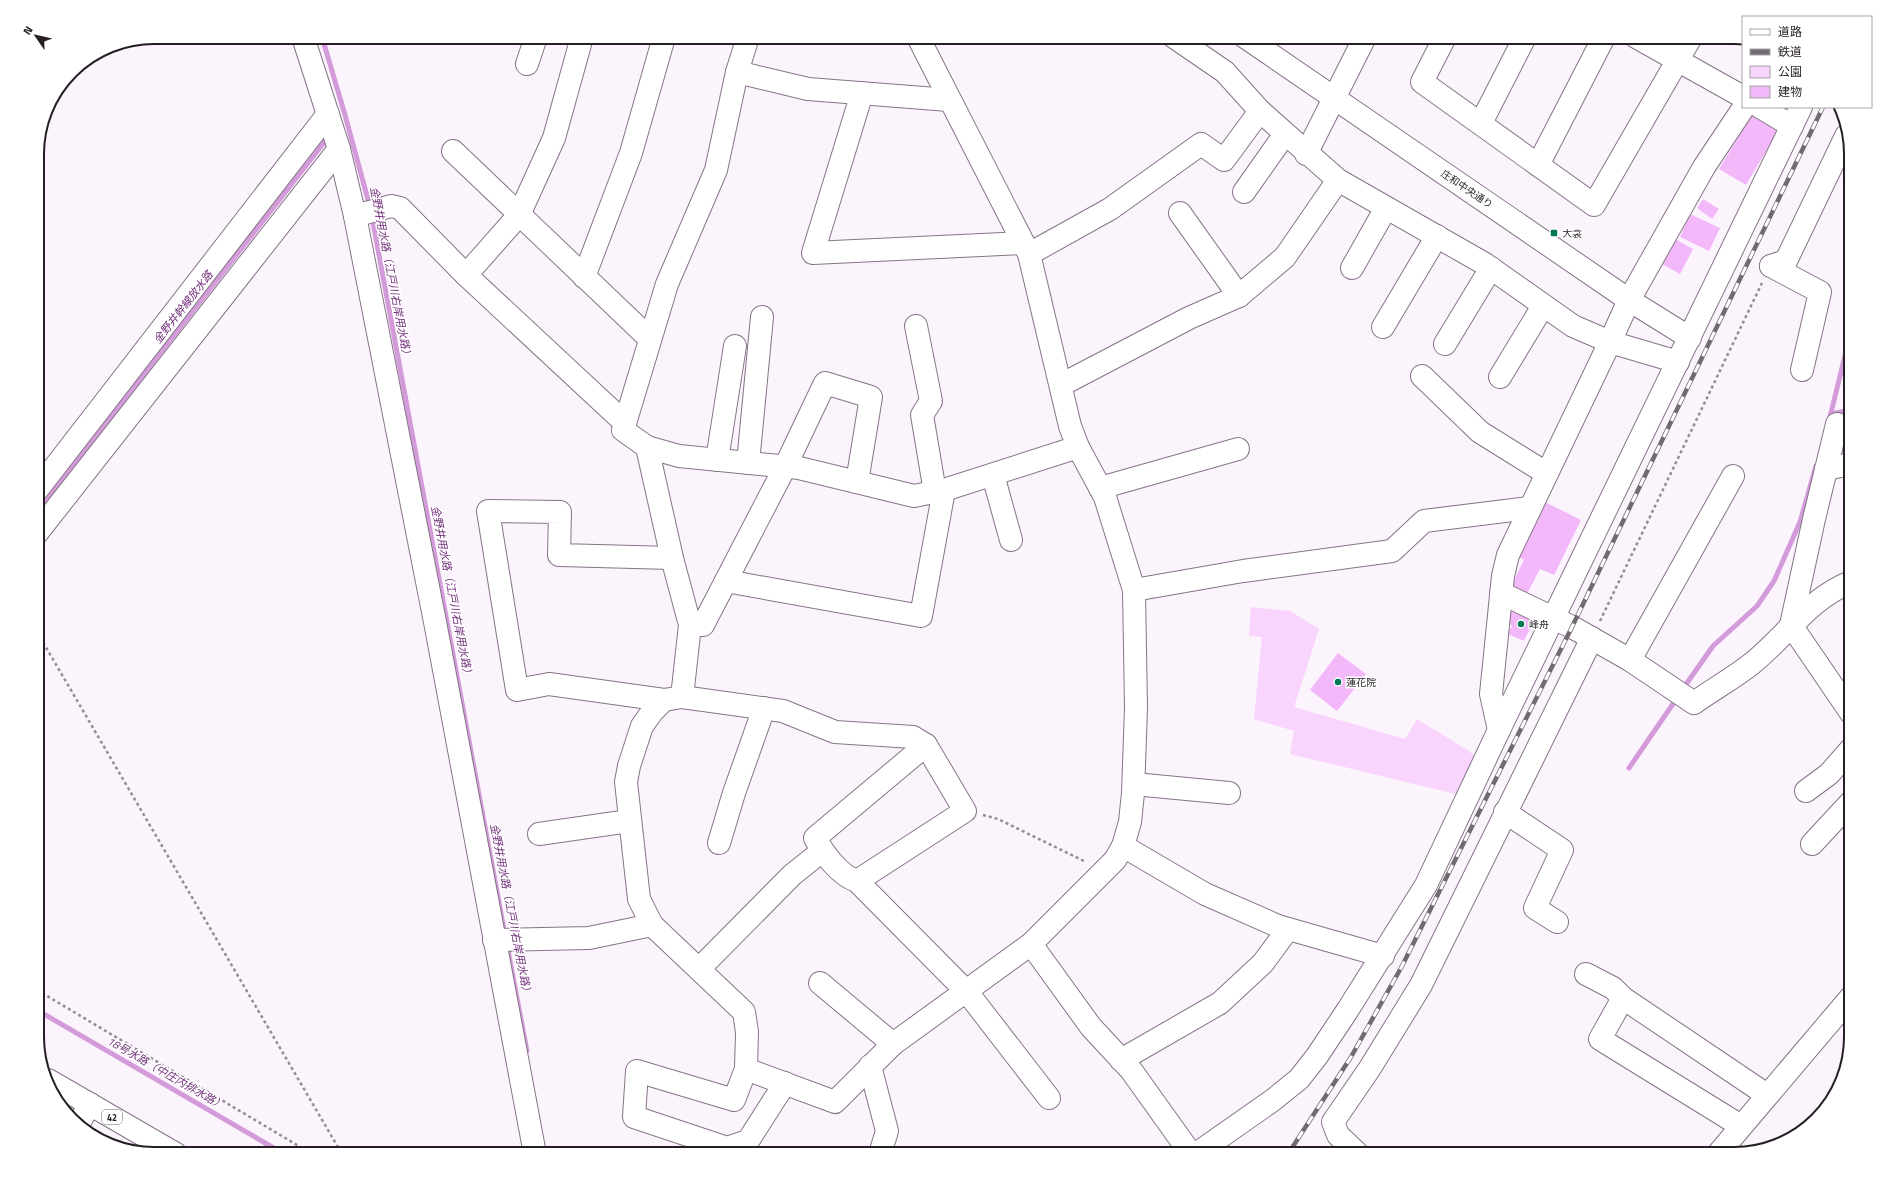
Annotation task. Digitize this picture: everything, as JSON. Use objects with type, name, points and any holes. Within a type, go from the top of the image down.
[{"type":"street","points":[[305,44],[339,149],[355,216],[435,622],[534,1147]]},
{"type":"street","points":[[527,64],[534,44]]},
{"type":"street","points":[[466,275],[520,215],[554,138],[580,44]]},
{"type":"street","points":[[584,277],[631,153],[662,44]]},
{"type":"street","points":[[746,44],[737,72],[716,170],[667,284],[624,422],[623,430],[648,447],[679,456],[799,468],[914,496],[939,491],[1078,448]]},
{"type":"street","points":[[746,1069],[835,1102],[893,1044],[967,992],[1031,944],[1115,860],[1123,846],[1130,822],[1134,784],[1136,708],[1134,590],[1117,532],[1100,488],[1078,448],[1070,426],[1026,249],[921,44]]},
{"type":"street","points":[[1187,44],[1225,72],[1260,111],[1306,154],[1338,180],[1491,268],[1573,326],[1610,342],[1678,362]]},
{"type":"street","name":"庄和中央通り","points":[[1255,44],[1629,300],[1690,338]]},
{"type":"street","points":[[1306,154],[1361,44]]},
{"type":"street","points":[[1441,44],[1422,82],[1594,205],[1687,44]]},
{"type":"street","points":[[1481,123],[1521,44]]},
{"type":"street","points":[[1538,165],[1600,44]]},
{"type":"street","points":[[1648,44],[1742,96]]},
{"type":"street","points":[[737,72],[808,89],[949,100]]},
{"type":"street","points":[[862,93],[813,253],[1026,249],[1110,209],[1201,144],[1224,160],[1260,111]]},
{"type":"street","points":[[1499,730],[1491,694],[1501,593],[1508,555],[1629,300],[1704,166],[1743,108]]},
{"type":"street","points":[[1762,108],[1792,126]]},
{"type":"street","points":[[1206,1147],[1273,1100],[1298,1079],[1317,1056],[1426,885],[1499,730],[1801,108]]},
{"type":"street","points":[[44,481],[328,114]]},
{"type":"street","points":[[1244,192],[1285,134]]},
{"type":"street","points":[[1771,266],[1786,261],[1843,142]]},
{"type":"street","points":[[44,524],[339,149]]},
{"type":"street","points":[[453,151],[650,339]]},
{"type":"street","points":[[1061,385],[1189,318],[1239,296],[1285,256],[1338,180]]},
{"type":"street","points":[[355,216],[391,206],[400,208],[466,275],[624,422]]},
{"type":"street","points":[[1352,268],[1386,208]]},
{"type":"street","points":[[1180,213],[1239,296]]},
{"type":"street","points":[[1383,328],[1437,236]]},
{"type":"street","points":[[1771,266],[1820,292],[1802,370]]},
{"type":"street","points":[[1445,344],[1491,268]]},
{"type":"street","points":[[1500,377],[1543,306]]},
{"type":"street","points":[[748,463],[762,317]]},
{"type":"street","points":[[726,581],[921,616],[939,491],[922,415],[932,401],[916,326]]},
{"type":"street","points":[[717,460],[735,346]]},
{"type":"street","points":[[1422,376],[1480,432],[1546,474]]},
{"type":"street","points":[[690,625],[703,625],[785,467],[825,383],[871,396],[857,482]]},
{"type":"street","points":[[1837,424],[1791,625],[1844,703]]},
{"type":"street","points":[[648,447],[672,558],[690,625],[673,699],[652,712],[642,726],[629,766],[626,782],[629,821],[639,899],[652,925],[744,1012],[747,1032],[746,1069],[734,1100],[637,1071],[634,1117],[723,1147]]},
{"type":"street","points":[[1100,488],[1238,449]]},
{"type":"street","points":[[1826,469],[1844,465]]},
{"type":"street","points":[[993,474],[1011,540]]},
{"type":"street","points":[[1630,660],[1733,476]]},
{"type":"street","points":[[1134,590],[1243,571],[1392,551],[1424,521],[1529,508]]},
{"type":"street","points":[[672,558],[559,555],[560,512],[488,511],[517,690],[549,684],[764,708],[783,711],[835,732],[914,736],[926,745],[965,810],[857,881]]},
{"type":"street","points":[[1501,593],[1554,617],[1592,638],[1630,660],[1694,703],[1750,665],[1791,625],[1825,596],[1844,586]]},
{"type":"street","points":[[1351,1147],[1338,1135],[1333,1122],[1370,1068],[1421,985],[1592,638]]},
{"type":"street","points":[[719,843],[734,793],[764,708]]},
{"type":"street","points":[[926,745],[814,838],[822,851],[849,878],[857,881],[967,992],[1049,1098]]},
{"type":"street","points":[[1806,791],[1829,774],[1844,757]]},
{"type":"street","points":[[1134,784],[1229,793]]},
{"type":"street","points":[[1812,844],[1844,810]]},
{"type":"street","points":[[1505,812],[1562,850],[1535,908],[1557,922]]},
{"type":"street","points":[[540,834],[629,821]]},
{"type":"street","points":[[1123,846],[1205,894],[1288,929],[1382,956]]},
{"type":"street","points":[[699,969],[792,876],[822,851]]},
{"type":"street","points":[[494,940],[589,938],[652,925]]},
{"type":"street","points":[[1122,1060],[1220,1003],[1264,963],[1288,929]]},
{"type":"street","points":[[1031,944],[1091,1027],[1122,1060],[1186,1147]]},
{"type":"street","points":[[1586,974],[1613,988],[1623,998],[1767,1095]]},
{"type":"street","points":[[820,983],[893,1044]]},
{"type":"street","points":[[1623,998],[1600,1039],[1741,1126]]},
{"type":"street","points":[[1724,1147],[1844,1005]]},
{"type":"street","points":[[870,1066],[887,1131],[882,1147]]},
{"type":"street","points":[[729,1147],[748,1141],[785,1083]]},
{"type":"street","name":"42","points":[[55,1084],[164,1147]]},
{"type":"street","points":[[81,1119],[90,1104]]},
{"type":"path","points":[[1592,638],[1771,266]]},
{"type":"path","points":[[44,644],[338,1147]]},
{"type":"path","points":[[965,810],[998,819],[1105,870]]},
{"type":"path","points":[[44,994],[300,1147]]},
{"type":"green space","points":[[1251,607],[1290,611],[1319,629],[1294,707],[1405,739],[1417,719],[1477,756],[1456,794],[1290,754],[1294,731],[1254,719],[1262,637],[1249,636]]},
{"type":"building","points":[[1752,115],[1778,131],[1746,185],[1719,169]]},
{"type":"building","points":[[1703,199],[1719,209],[1712,219],[1697,208]]},
{"type":"building","points":[[1690,214],[1720,228],[1709,251],[1680,237]]},
{"type":"building","points":[[1675,239],[1693,249],[1680,274],[1662,264]]},
{"type":"building","points":[[1543,501],[1581,520],[1554,575],[1540,569],[1527,594],[1511,586],[1524,560],[1516,556]]},
{"type":"building","points":[[1513,603],[1537,615],[1524,641],[1508,634],[1512,626],[1508,623],[1511,616],[1507,614]]},
{"type":"building","name":"蓮花院","points":[[1338,653],[1366,674],[1337,711],[1310,690]]},
{"type":"waterway","name":"金野井用水路（江戸川右岸用水路）","points":[[324,44],[370,207]]},
{"type":"waterway","name":"金野井幹線放水路","points":[[44,502],[329,136]]},
{"type":"waterway","name":"金野井用水路（江戸川右岸用水路）","points":[[372,217],[505,935]]},
{"type":"waterway","points":[[1829,421],[1844,360]]},
{"type":"waterway","points":[[1831,414],[1844,411]]},
{"type":"waterway","points":[[1682,690],[1713,646],[1757,606],[1774,581],[1800,522],[1816,466]]},
{"type":"waterway","points":[[1629,768],[1677,698]]},
{"type":"waterway","name":"金野井用水路（江戸川右岸用水路）","points":[[507,945],[527,1051]]},
{"type":"waterway","name":"18号水路（中庄内排水路）","points":[[44,1014],[272,1147]]},
{"type":"railway","points":[[1293,1147],[1351,1057],[1401,968],[1572,627],[1823,108]]},
{"type":"place","name":"大衾","points":[[1554,233]]},
{"type":"place","name":"峰舟","points":[[1521,624]]},
{"type":"place","name":"蓮花院","points":[[1338,682]]}]
